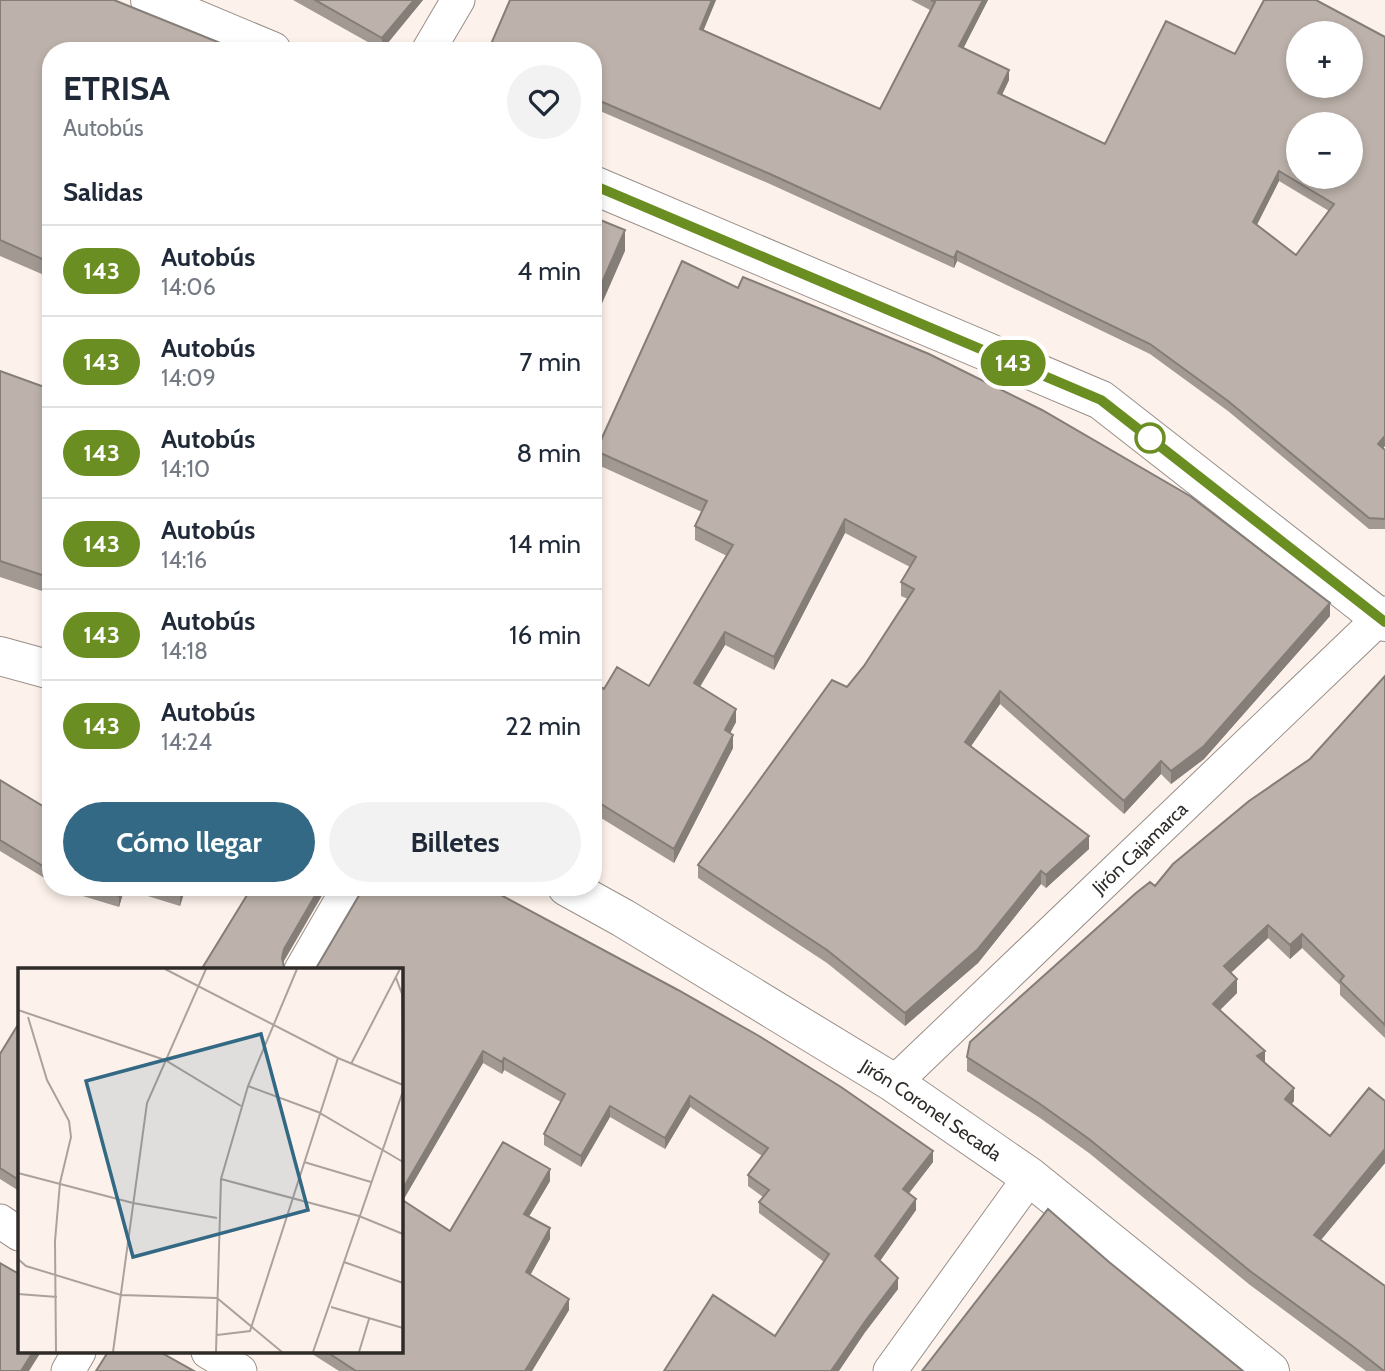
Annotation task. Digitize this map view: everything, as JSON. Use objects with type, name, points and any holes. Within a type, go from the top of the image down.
[{"type":"main road","points":[[150,0],[250,42]]},
{"type":"main road","points":[[602,189],[1101,400],[1384,618]]},
{"type":"main road","points":[[0,656],[42,668]]},
{"type":"main road","name":"Jirón Coronel Secada","points":[[583,896],[894,1083],[1030,1178],[1270,1371]]},
{"type":"street","points":[[433,42],[458,0]]},
{"type":"street","name":"Jirón Cajamarca","points":[[894,1083],[1384,618]]},
{"type":"street","points":[[302,968],[344,896]]},
{"type":"street","points":[[890,1371],[1030,1178]]},
{"type":"street","points":[[0,1221],[18,1233]]},
{"type":"street","points":[[68,1371],[78,1354]]},
{"type":"street","points":[[211,1354],[240,1371]]},
{"type":"building","points":[[0,0],[114,0],[218,42],[42,42],[42,259],[0,240]]},
{"type":"building","points":[[315,0],[414,0],[382,38]]},
{"type":"building","points":[[510,0],[712,0],[700,29],[880,109],[935,2],[931,0],[983,0],[959,46],[1009,70],[998,93],[1105,144],[1166,21],[1235,54],[1264,0],[1316,0],[1355,21],[1286,21],[1286,98],[1363,98],[1363,25],[1385,37],[1385,436],[1378,444],[1385,450],[1385,519],[1369,518],[1228,401],[1150,344],[957,251],[954,258],[770,174],[602,102],[602,42],[492,42]]},
{"type":"building","points":[[602,221],[625,230],[602,282]]},
{"type":"building","points":[[682,261],[738,288],[743,277],[828,312],[929,354],[1042,410],[1190,496],[1330,603],[1204,746],[1171,771],[1161,761],[1124,801],[1000,691],[965,742],[1089,836],[1046,875],[1041,871],[978,949],[905,1013],[827,950],[698,865],[832,680],[847,687],[864,666],[914,589],[901,582],[916,557],[845,519],[774,657],[725,632],[694,683],[736,709],[725,730],[733,735],[674,849],[602,805],[602,688],[604,689],[617,667],[649,686],[733,545],[695,526],[707,501],[602,454],[602,438]]},
{"type":"building","points":[[0,371],[42,386],[42,575],[0,561]]},
{"type":"building","points":[[1385,676],[1385,1025],[1340,981],[1344,976],[1302,934],[1290,945],[1268,925],[1224,966],[1237,979],[1213,1004],[1265,1051],[1257,1056],[1294,1088],[1285,1099],[1330,1136],[1369,1088],[1385,1101],[1385,1149],[1314,1235],[1385,1286],[1384,1371],[1250,1271],[1089,1139],[967,1057],[970,1042],[1136,893],[1150,882],[1155,886],[1173,864],[1249,801],[1310,759]]},
{"type":"building","points":[[0,780],[42,806],[42,866],[0,840]]},
{"type":"building","points":[[246,896],[315,896],[284,949],[282,958],[285,968],[202,968]]},
{"type":"building","points":[[359,896],[503,896],[759,1036],[841,1087],[933,1151],[903,1189],[916,1199],[875,1256],[898,1278],[831,1371],[664,1371],[713,1295],[775,1336],[829,1254],[759,1202],[769,1190],[748,1175],[768,1148],[690,1096],[665,1138],[610,1106],[581,1156],[544,1134],[565,1094],[504,1058],[502,1062],[483,1051],[402,1190],[402,968],[316,968]]},
{"type":"building","points":[[18,1025],[18,1179],[0,1168],[0,1054]]},
{"type":"building","points":[[503,1142],[550,1169],[524,1214],[550,1228],[526,1272],[569,1299],[525,1371],[356,1371],[330,1354],[402,1354],[402,1200],[450,1231]]},
{"type":"building","points":[[1048,1209],[1109,1262],[1243,1371],[922,1371]]},
{"type":"building","points":[[0,1263],[18,1273],[18,1354],[32,1354],[21,1371],[0,1371]]},
{"type":"building","points":[[107,1354],[164,1354],[194,1371],[96,1371]]},
{"type":"bus line","name":"143","points":[[602,189],[1101,400],[1385,622]]}]
